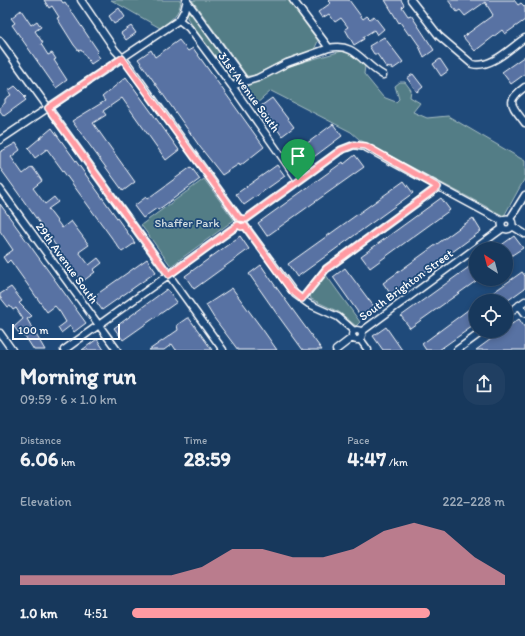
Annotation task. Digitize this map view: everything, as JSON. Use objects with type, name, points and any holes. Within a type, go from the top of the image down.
[{"type":"street","points":[[81,0],[122,58],[247,223],[245,226],[291,290],[302,299],[338,317],[354,334],[357,330],[368,350]]},
{"type":"street","points":[[0,140],[179,20],[184,11],[186,0]]},
{"type":"street","name":"31st Avenue South","points":[[186,0],[245,81]]},
{"type":"street","points":[[293,0],[329,48]]},
{"type":"street","points":[[411,0],[430,25],[448,44],[465,60],[478,65],[487,64],[494,60],[525,38]]},
{"type":"street","name":"31st Avenue South","points":[[179,20],[189,28],[298,180]]},
{"type":"street","points":[[0,41],[223,350]]},
{"type":"street","points":[[232,86],[258,78],[287,63],[329,48],[344,47],[357,52],[375,70],[383,75]]},
{"type":"street","points":[[525,87],[514,95],[512,101],[514,108],[525,123]]},
{"type":"street","points":[[64,350],[238,225],[237,221],[341,150],[354,145],[366,146],[438,187],[508,230],[512,226]]},
{"type":"street","points":[[302,299],[326,269],[438,187]]},
{"type":"street","name":"29th Avenue South","points":[[0,189],[117,350]]},
{"type":"street","points":[[525,195],[510,219],[512,226],[525,234]]},
{"type":"street","points":[[502,225],[504,219],[510,219]]},
{"type":"street","points":[[238,225],[241,227],[245,226]]},
{"type":"street","name":"South Brighton Street","points":[[361,335],[502,225]]},
{"type":"street","points":[[513,310],[525,301]]},
{"type":"street","points":[[519,305],[525,313]]},
{"type":"street","points":[[0,334],[12,350]]},
{"type":"street","name":"South Brighton Street","points":[[336,350],[354,334]]},
{"type":"street","points":[[457,350],[473,338]]},
{"type":"green space","points":[[111,0],[181,0],[177,13],[160,28]]},
{"type":"green space","points":[[192,0],[288,0],[318,41],[314,50],[286,59],[253,76],[247,76]]},
{"type":"green space","points":[[188,12],[192,12],[241,79],[233,80],[187,18]]},
{"type":"green space","points":[[342,51],[352,55],[365,66],[364,74],[383,97],[396,102],[399,99],[395,86],[400,82],[405,82],[411,90],[410,97],[420,103],[413,112],[427,118],[448,116],[525,161],[525,178],[504,216],[360,140],[351,132],[271,91],[255,105],[242,87],[285,67]]},
{"type":"green space","name":"Shaffer Park","points":[[204,179],[234,220],[171,266],[141,225]]},
{"type":"green space","points":[[326,275],[360,322],[356,326],[339,312],[311,299],[310,295]]},
{"type":"building","points":[[44,0],[61,0],[63,3],[65,2],[98,51],[96,53],[100,58],[91,64],[81,50],[79,51],[74,45],[57,18],[59,17],[52,6],[49,8]]},
{"type":"building","points":[[328,0],[349,0],[363,19],[367,16],[370,19],[374,16],[384,29],[377,35],[374,30],[354,45],[345,29],[348,27],[341,18],[335,22],[329,14],[322,18],[318,12],[331,3]]},
{"type":"building","points":[[385,0],[401,0],[404,5],[402,7],[408,16],[411,15],[434,50],[424,57],[418,44],[411,34],[409,35],[400,22],[399,23]]},
{"type":"building","points":[[448,0],[514,0],[518,5],[521,3],[525,7],[525,20],[505,34],[502,30],[475,51],[463,37],[493,15],[485,2],[465,16],[460,10],[457,12]]},
{"type":"building","points":[[119,8],[125,17],[114,24],[109,16]]},
{"type":"building","points":[[21,10],[31,25],[37,21],[41,27],[35,31],[43,43],[41,44],[48,55],[52,53],[56,59],[54,60],[67,80],[56,88],[12,25],[15,23],[11,18]]},
{"type":"building","points":[[131,26],[136,33],[126,40],[121,33]]},
{"type":"building","points":[[384,37],[403,62],[393,69],[392,67],[386,67],[369,46]]},
{"type":"building","points":[[179,40],[188,51],[193,48],[264,147],[240,166],[239,164],[222,175],[200,147],[138,59],[151,50],[155,57]]},
{"type":"building","points":[[525,56],[525,74],[511,84],[502,72]]},
{"type":"building","points":[[440,59],[448,71],[441,76],[433,64]]},
{"type":"building","points":[[413,74],[423,87],[417,92],[407,78]]},
{"type":"building","points":[[126,77],[179,150],[166,160],[122,98],[103,111],[106,115],[93,123],[135,182],[123,191],[72,121],[105,101],[102,97]]},
{"type":"building","points":[[15,86],[26,97],[24,98],[26,100],[4,116],[0,111],[0,107],[5,103],[5,99],[11,95],[8,91]]},
{"type":"building","points":[[272,98],[294,127],[282,136],[261,106]]},
{"type":"building","points":[[333,124],[342,136],[303,165],[294,153]]},
{"type":"building","points":[[52,128],[135,243],[122,252],[47,149],[35,158],[28,148]]},
{"type":"building","points":[[16,143],[20,150],[11,157],[23,174],[32,167],[42,181],[33,188],[45,204],[54,197],[58,202],[48,209],[62,228],[71,221],[89,245],[79,252],[89,265],[98,258],[102,263],[93,270],[95,272],[82,282],[0,168],[0,152]]},
{"type":"building","points":[[355,155],[364,167],[267,236],[258,223]]},
{"type":"building","points":[[277,165],[285,176],[244,205],[236,194]]},
{"type":"building","points":[[191,167],[200,179],[158,210],[157,208],[143,218],[134,206],[146,197],[147,199]]},
{"type":"building","points":[[404,181],[413,193],[297,277],[288,264]]},
{"type":"building","points":[[441,198],[450,210],[370,268],[361,256]]},
{"type":"building","points":[[0,204],[86,323],[74,332],[70,326],[61,333],[58,328],[66,322],[60,312],[55,306],[47,312],[10,260],[7,263],[3,257],[13,250],[0,231]]},
{"type":"building","points":[[473,218],[481,231],[392,296],[383,283]]},
{"type":"building","points":[[240,236],[249,249],[194,289],[185,276]]},
{"type":"building","points":[[514,236],[523,248],[513,254],[513,242],[506,242]]},
{"type":"building","points":[[147,259],[156,272],[102,310],[93,297]]},
{"type":"building","points":[[261,265],[322,350],[303,350],[279,317],[249,274]]},
{"type":"building","points":[[469,267],[469,286],[410,328],[401,316]]},
{"type":"building","points":[[345,268],[375,308],[362,318],[333,277]]},
{"type":"building","points":[[522,272],[525,276],[525,288],[513,297],[513,294],[491,294],[502,286],[513,286],[513,278]]},
{"type":"building","points":[[11,287],[22,301],[19,303],[32,316],[27,319],[45,350],[34,350],[25,336],[24,337],[20,332],[19,333],[14,327],[23,319],[16,308],[13,310],[10,306],[8,307],[0,297],[0,294]]},
{"type":"building","points":[[232,288],[277,350],[238,350],[214,318],[206,305]]},
{"type":"building","points":[[167,289],[177,302],[123,340],[114,328]]},
{"type":"building","points":[[469,309],[469,329],[439,350],[426,350],[422,344]]},
{"type":"building","points":[[189,318],[212,350],[176,350],[172,344],[164,350],[149,350],[178,330],[177,325]]},
{"type":"building","points":[[519,319],[525,328],[525,350],[476,350],[492,338],[513,338],[513,323]]},
{"type":"building","points":[[386,327],[402,350],[383,350],[373,336]]},
{"type":"building","points":[[97,339],[104,350],[82,350]]},
{"type":"route","points":[[122,58],[239,218],[244,217],[246,219],[298,180],[341,150],[354,145],[366,146],[438,187],[326,269],[302,299],[291,290],[245,226],[241,227],[238,225],[169,275],[48,108],[122,58]]}]
